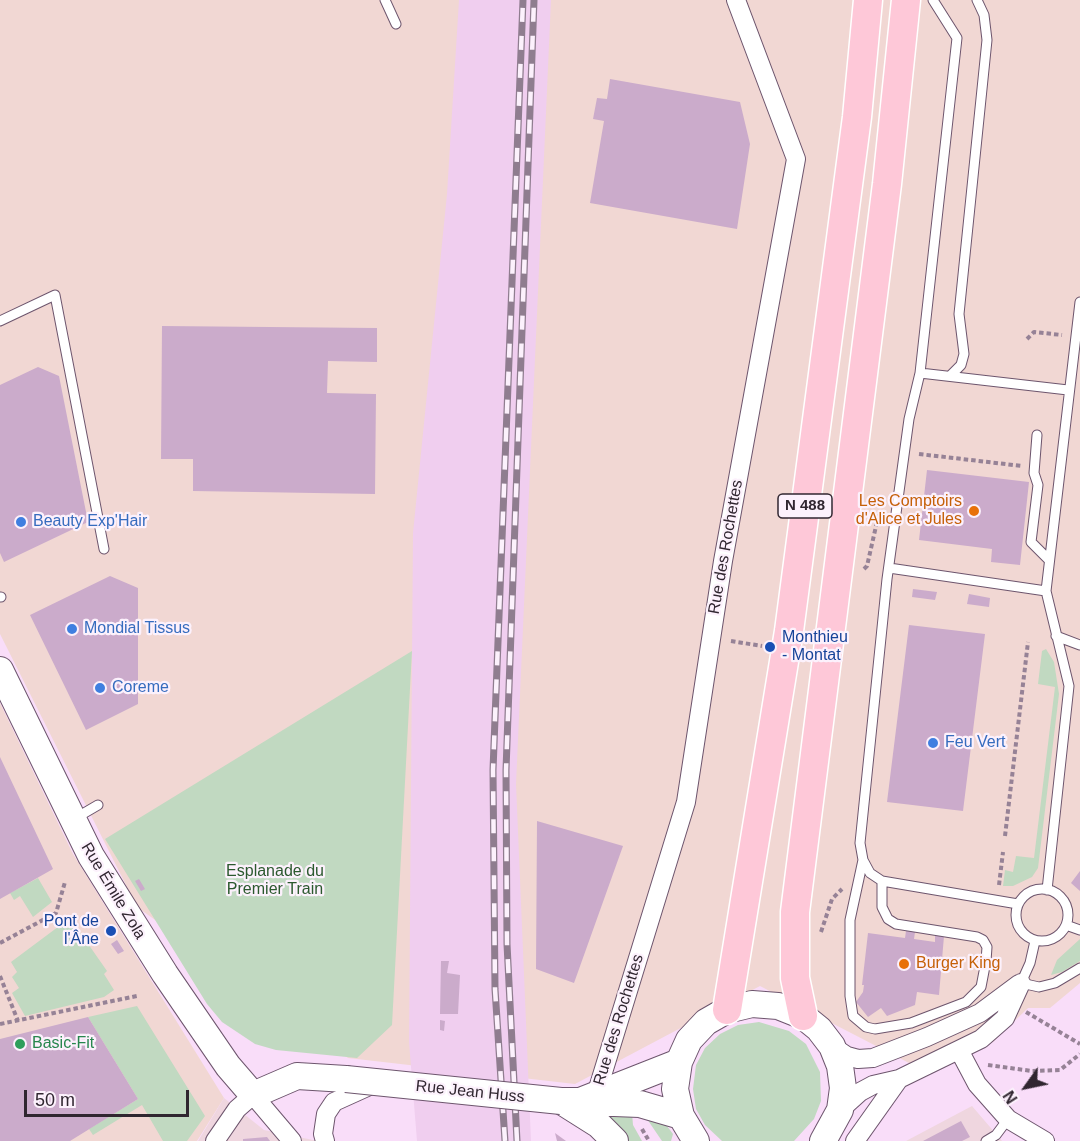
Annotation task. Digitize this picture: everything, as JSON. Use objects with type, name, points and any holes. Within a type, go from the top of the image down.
[{"type":"main road","name":"N 488","points":[[727,1010],[789,631],[857,117],[868,0]]},
{"type":"main road","name":"N 488","points":[[803,1016],[795,978],[796,902],[884,208],[906,0]]},
{"type":"main road","name":"Rue Émile Zola","points":[[0,669],[72,820],[95,862],[171,983],[228,1066],[253,1095]]},
{"type":"main road","points":[[688,1133],[675,1089],[679,1062],[690,1040],[706,1022],[727,1010],[752,1004],[778,1006],[803,1016],[819,1029],[832,1046],[840,1066],[843,1088],[840,1110],[823,1141]]},
{"type":"main road","points":[[561,1101],[580,1101],[679,1062]]},
{"type":"main road","name":"Rue Jean Huss","points":[[253,1095],[297,1076],[344,1088],[378,1082],[561,1101]]},
{"type":"main road","points":[[561,1101],[640,1104],[688,1133]]},
{"type":"main road","points":[[561,1101],[599,1125],[615,1141]]},
{"type":"street","name":"Rue des Rochettes","points":[[596,1095],[686,802],[723,561],[796,159],[736,0]]},
{"type":"street","points":[[832,1046],[847,1056],[858,1059],[873,1058],[927,1037],[980,1012],[1021,983]]},
{"type":"street","points":[[840,1110],[860,1092],[873,1085],[899,1079],[981,1039],[1005,1018],[1021,983]]},
{"type":"street","points":[[959,1050],[977,1084],[1008,1119],[1045,1141]]},
{"type":"street","points":[[855,1141],[899,1079]]},
{"type":"street","points":[[325,1141],[323,1134],[326,1114],[344,1088]]},
{"type":"street","points":[[215,1141],[237,1109],[253,1095],[292,1141]]},
{"type":"lane","points":[[385,0],[396,24]]},
{"type":"lane","points":[[882,881],[882,906],[888,919],[896,924],[978,937],[984,940],[987,947],[981,987],[966,1002],[910,1023],[875,1029],[858,1022],[851,1009],[848,952],[850,920],[863,860],[862,826],[889,568],[909,419],[920,373],[957,38],[933,0]]},
{"type":"lane","points":[[951,375],[961,365],[964,354],[959,314],[987,40],[984,15],[977,0]]},
{"type":"lane","points":[[0,321],[55,295],[104,549]]},
{"type":"lane","points":[[1047,890],[1069,686],[1046,591],[1080,302]]},
{"type":"lane","points":[[920,373],[1068,390]]},
{"type":"lane","points":[[1037,435],[1034,474],[1038,485],[1031,542],[1049,560]]},
{"type":"lane","points":[[889,568],[1046,591]]},
{"type":"lane","points":[[1056,636],[1080,645]]},
{"type":"lane","points":[[72,820],[98,805]]},
{"type":"lane","points":[[863,860],[870,873],[882,881],[1018,904]]},
{"type":"lane","points":[[1047,890],[1056,893],[1066,906],[1066,925],[1051,940],[1035,941],[1020,931],[1016,923],[1018,904],[1030,892],[1047,890]]},
{"type":"lane","points":[[1066,925],[1080,930]]},
{"type":"lane","points":[[1035,941],[1030,963],[1021,983],[1039,987],[1055,983],[1080,968]]},
{"type":"lane","points":[[986,1141],[996,1136],[1008,1119]]},
{"type":"path","points":[[1027,339],[1034,332],[1075,336]]},
{"type":"path","points":[[904,452],[1025,466]]},
{"type":"path","points":[[857,569],[867,566],[881,503]]},
{"type":"path","points":[[1005,836],[1028,642]]},
{"type":"path","points":[[746,643],[766,646]]},
{"type":"path","points":[[999,885],[1003,852]]},
{"type":"path","points":[[813,938],[824,926],[832,898],[857,880]]},
{"type":"path","points":[[0,943],[56,913],[65,882]]},
{"type":"path","points":[[0,976],[18,1021]]},
{"type":"path","points":[[0,1024],[136,996]]},
{"type":"path","points":[[1023,1011],[1080,1044]]},
{"type":"path","points":[[984,1066],[999,1065],[1032,1071],[1060,1070],[1080,1054]]},
{"type":"shaded area","points":[[0,0],[1080,0],[1080,983],[1050,1008],[1028,1008],[993,1042],[911,1064],[760,986],[575,1084],[348,1058],[137,907],[0,634]]},
{"type":"shaded area","points":[[459,0],[551,0],[516,784],[531,1141],[417,1141],[409,1042],[413,533],[447,194]]},
{"type":"shaded area","points":[[0,703],[73,854],[224,1098],[197,1141],[0,1141]]},
{"type":"shaded area","points":[[224,1098],[264,1130],[318,1141],[198,1141]]},
{"type":"shaded area","points":[[972,1106],[1002,1141],[906,1141]]},
{"type":"green space","points":[[1046,649],[1054,662],[1059,694],[1038,868],[1032,877],[1013,886],[1003,886],[1005,870],[1013,872],[1016,856],[1034,858],[1055,687],[1038,684],[1042,651]]},
{"type":"green space","name":"Esplanade du Premier Train","points":[[412,651],[392,1025],[357,1058],[276,1050],[255,1044],[222,1022],[207,1004],[105,839]]},
{"type":"green space","points":[[38,878],[52,902],[33,917],[20,896],[14,900],[10,893]]},
{"type":"green space","points":[[70,918],[107,971],[104,974],[114,990],[104,997],[25,1016],[12,993],[19,988],[12,977],[17,972],[11,962]]},
{"type":"green space","points":[[1080,939],[1080,961],[1062,972],[1051,975],[1057,960]]},
{"type":"green space","points":[[137,1006],[205,1116],[187,1141],[163,1141],[142,1105],[93,1135],[89,1129],[138,1099],[88,1017]]},
{"type":"green space","points":[[759,1022],[789,1031],[806,1044],[820,1072],[821,1101],[814,1119],[794,1141],[722,1141],[705,1125],[696,1109],[693,1089],[696,1065],[705,1048],[720,1034],[738,1025]]},
{"type":"green space","points":[[632,1113],[633,1125],[642,1141],[624,1141],[603,1114]]},
{"type":"green space","points":[[647,1119],[657,1120],[667,1126],[673,1134],[671,1141],[662,1141]]},
{"type":"building","points":[[610,79],[740,102],[750,144],[737,229],[590,203],[604,121],[593,119],[597,98],[607,99]]},
{"type":"building","points":[[162,326],[377,328],[377,362],[328,361],[327,393],[376,394],[375,494],[193,491],[193,459],[161,459]]},
{"type":"building","points":[[38,367],[59,376],[88,522],[4,562],[0,553],[0,385]]},
{"type":"building","name":"Les Comptoirs d'Alice et Jules","points":[[927,470],[1029,482],[1020,565],[991,562],[992,549],[919,540]]},
{"type":"building","points":[[110,576],[138,588],[138,704],[86,730],[30,615]]},
{"type":"building","points":[[913,589],[937,592],[935,600],[912,597]]},
{"type":"building","points":[[969,594],[990,598],[989,607],[967,604]]},
{"type":"building","name":"Feu Vert","points":[[909,625],[985,634],[963,811],[887,802]]},
{"type":"building","points":[[0,757],[53,869],[0,899]]},
{"type":"building","points":[[537,821],[623,846],[574,983],[536,969]]},
{"type":"building","points":[[1080,871],[1080,891],[1071,883]]},
{"type":"building","points":[[139,879],[145,889],[141,891],[135,881]]},
{"type":"building","points":[[110,925],[115,935],[112,937],[106,927]]},
{"type":"building","name":"Burger King","points":[[906,931],[915,932],[914,939],[935,942],[935,935],[944,936],[939,995],[917,992],[915,1005],[887,1016],[881,1008],[868,1017],[856,1002],[863,992],[868,933],[905,938]]},
{"type":"building","points":[[117,940],[124,951],[118,954],[111,944]]},
{"type":"building","points":[[441,961],[449,961],[447,973],[460,975],[458,1014],[440,1014]]},
{"type":"building","points":[[88,1017],[138,1099],[70,1141],[0,1141],[0,1039]]},
{"type":"building","points":[[440,1020],[445,1021],[444,1031],[440,1030]]},
{"type":"building","points":[[961,1121],[970,1137],[962,1141],[923,1141]]},
{"type":"building","points":[[555,1133],[566,1141],[557,1141]]},
{"type":"building","points":[[267,1137],[270,1141],[243,1141],[243,1139]]},
{"type":"railway","points":[[505,1141],[495,989],[493,770],[523,0]]},
{"type":"railway","points":[[517,1141],[507,944],[506,770],[534,0]]},
{"type":"place","name":"Les Comptoirs d'Alice et Jules","points":[[974,511]]},
{"type":"place","name":"Beauty Exp'Hair","points":[[21,522]]},
{"type":"place","name":"Mondial Tissus","points":[[72,629]]},
{"type":"place","name":"Monthieu - Montat","points":[[770,647]]},
{"type":"place","name":"Coreme","points":[[100,688]]},
{"type":"place","name":"Feu Vert","points":[[933,743]]},
{"type":"place","name":"Pont de l'Âne","points":[[111,931]]},
{"type":"place","name":"Burger King","points":[[904,964]]},
{"type":"place","name":"Basic-Fit","points":[[20,1044]]}]
